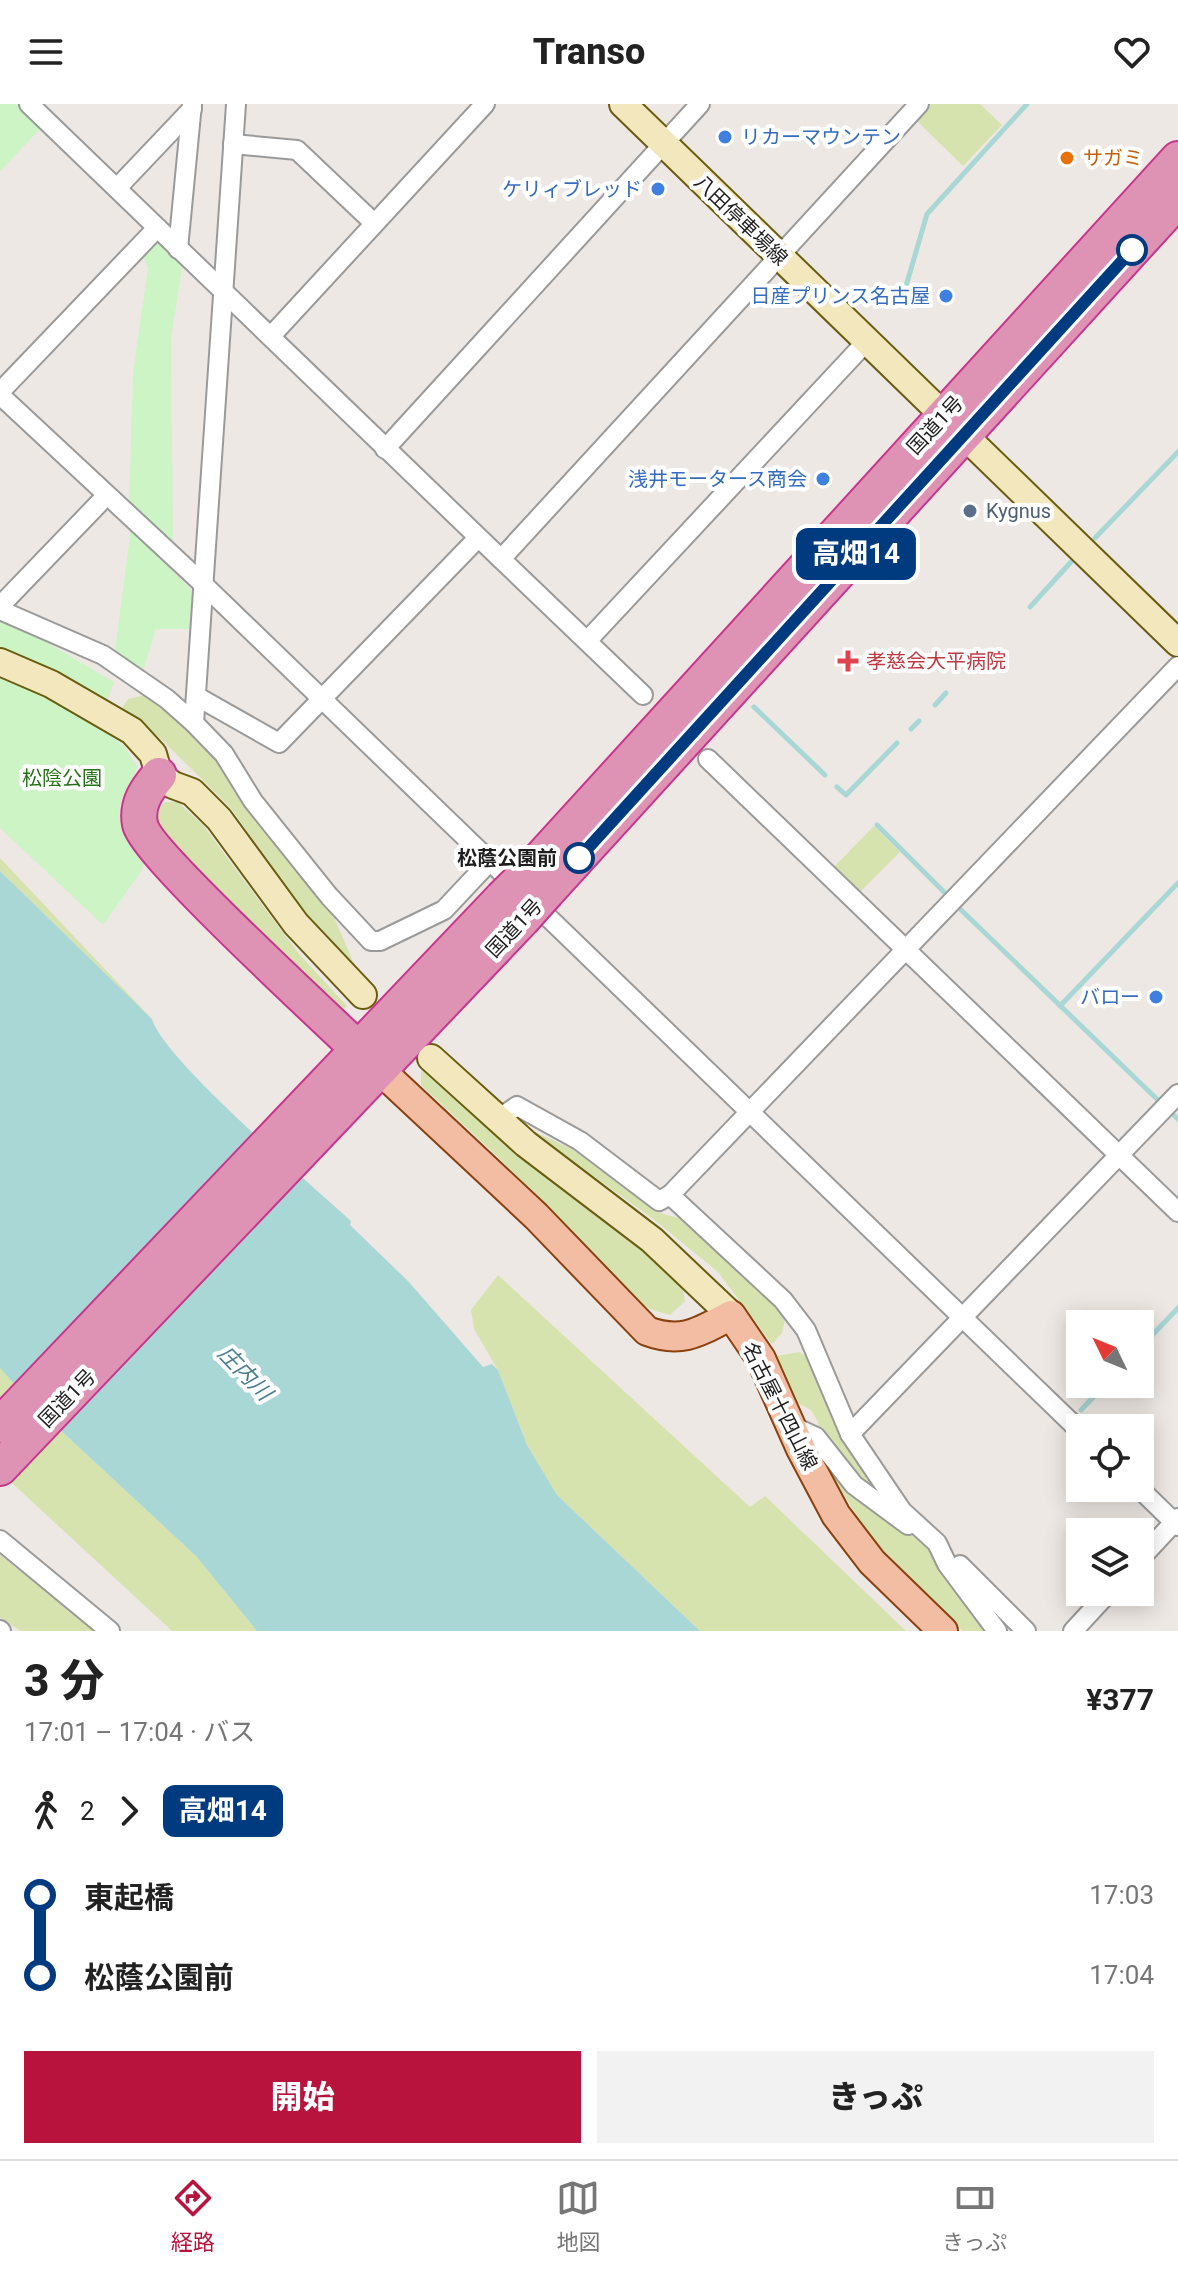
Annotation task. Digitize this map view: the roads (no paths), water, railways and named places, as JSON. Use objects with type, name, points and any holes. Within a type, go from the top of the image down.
[{"type":"highway","name":"国道1号","points":[[0,1468],[360,1070],[538,882],[953,427],[1178,159]]},
{"type":"highway","name":"国道1号","points":[[953,427],[1178,200]]},
{"type":"highway","points":[[159,775],[140,802],[139,826],[160,854],[360,1070]]},
{"type":"highway","name":"国道1号","points":[[0,1425],[360,1070]]},
{"type":"main road","name":"八田停車場線","points":[[623,104],[1178,643]]},
{"type":"main road","points":[[0,662],[51,684],[132,731],[153,754],[159,775],[173,785],[192,792],[219,819],[296,924],[363,995]]},
{"type":"main road","points":[[360,1070],[536,1216],[647,1331],[670,1340],[698,1333],[731,1315],[652,1240],[498,1119],[431,1058]]},
{"type":"main road","name":"名古屋十四山線","points":[[731,1315],[761,1359],[790,1425],[836,1515],[872,1562],[943,1631]]},
{"type":"street","points":[[29,104],[643,695]]},
{"type":"street","points":[[194,723],[236,104]]},
{"type":"street","points":[[271,336],[485,104]]},
{"type":"street","points":[[385,449],[700,104]]},
{"type":"street","points":[[501,559],[919,104]]},
{"type":"street","points":[[117,188],[192,106]]},
{"type":"street","points":[[178,249],[192,106]]},
{"type":"street","points":[[233,144],[297,150],[374,223]]},
{"type":"street","points":[[157,228],[0,393],[203,584],[1066,1418]]},
{"type":"street","points":[[587,641],[866,342]]},
{"type":"street","points":[[106,496],[0,608],[103,655],[167,699],[194,723],[224,754],[253,801],[329,896],[371,941],[380,941],[444,910],[490,861]]},
{"type":"street","points":[[196,696],[279,743],[478,538]]},
{"type":"street","points":[[498,1119],[517,1106],[580,1141],[659,1201],[670,1195],[1178,666]]},
{"type":"street","points":[[708,759],[1178,1212]]},
{"type":"street","points":[[850,1434],[1178,1094]]},
{"type":"street","points":[[670,1195],[783,1300],[806,1330],[850,1434],[902,1511],[1026,1631]]},
{"type":"street","points":[[790,1425],[816,1437],[854,1485],[881,1507],[937,1543],[947,1564],[997,1631]]},
{"type":"street","points":[[1154,1501],[1177,1522],[1154,1545]]},
{"type":"street","points":[[0,1540],[110,1631]]},
{"type":"street","points":[[1073,1631],[1096,1606]]},
{"type":"water","name":"庄内川","points":[[0,871],[152,1019],[162,1038],[210,1091],[351,1221],[350,1225],[408,1281],[483,1367],[492,1364],[498,1370],[527,1445],[557,1495],[700,1631],[257,1631],[196,1556],[29,1401],[0,1368]]},
{"type":"waterway","points":[[904,293],[927,214],[1027,104]]},
{"type":"waterway","points":[[1095,538],[1178,452]]},
{"type":"waterway","points":[[1030,607],[1071,562]]},
{"type":"waterway","points":[[935,705],[946,693]]},
{"type":"waterway","points":[[754,707],[825,775]]},
{"type":"waterway","points":[[911,729],[919,721]]},
{"type":"waterway","points":[[837,787],[846,795],[897,743]]},
{"type":"waterway","points":[[877,825],[948,896]]},
{"type":"waterway","points":[[1060,1006],[1178,883]]},
{"type":"waterway","points":[[956,905],[1162,1104]]},
{"type":"waterway","points":[[1169,1111],[1178,1119]]},
{"type":"waterway","points":[[1154,1333],[1178,1308]]},
{"type":"waterway","points":[[1081,1410],[1093,1398]]},
{"type":"place","name":"リカーマウンテン","points":[[725,137]]},
{"type":"place","name":"サガミ","points":[[1067,158]]},
{"type":"place","name":"ケリィブレッド","points":[[658,189]]},
{"type":"place","name":"日産プリンス名古屋","points":[[946,296]]},
{"type":"place","name":"浅井モータース商会","points":[[823,479]]},
{"type":"place","name":"Kygnus","points":[[970,511]]},
{"type":"place","name":"孝慈会大平病院","points":[[848,661]]},
{"type":"place","name":"松蔭公園前","points":[[579,858]]},
{"type":"place","name":"バロー","points":[[1156,997]]},
{"type":"park label","name":"松陰公園","points":[[62,778]]}]
